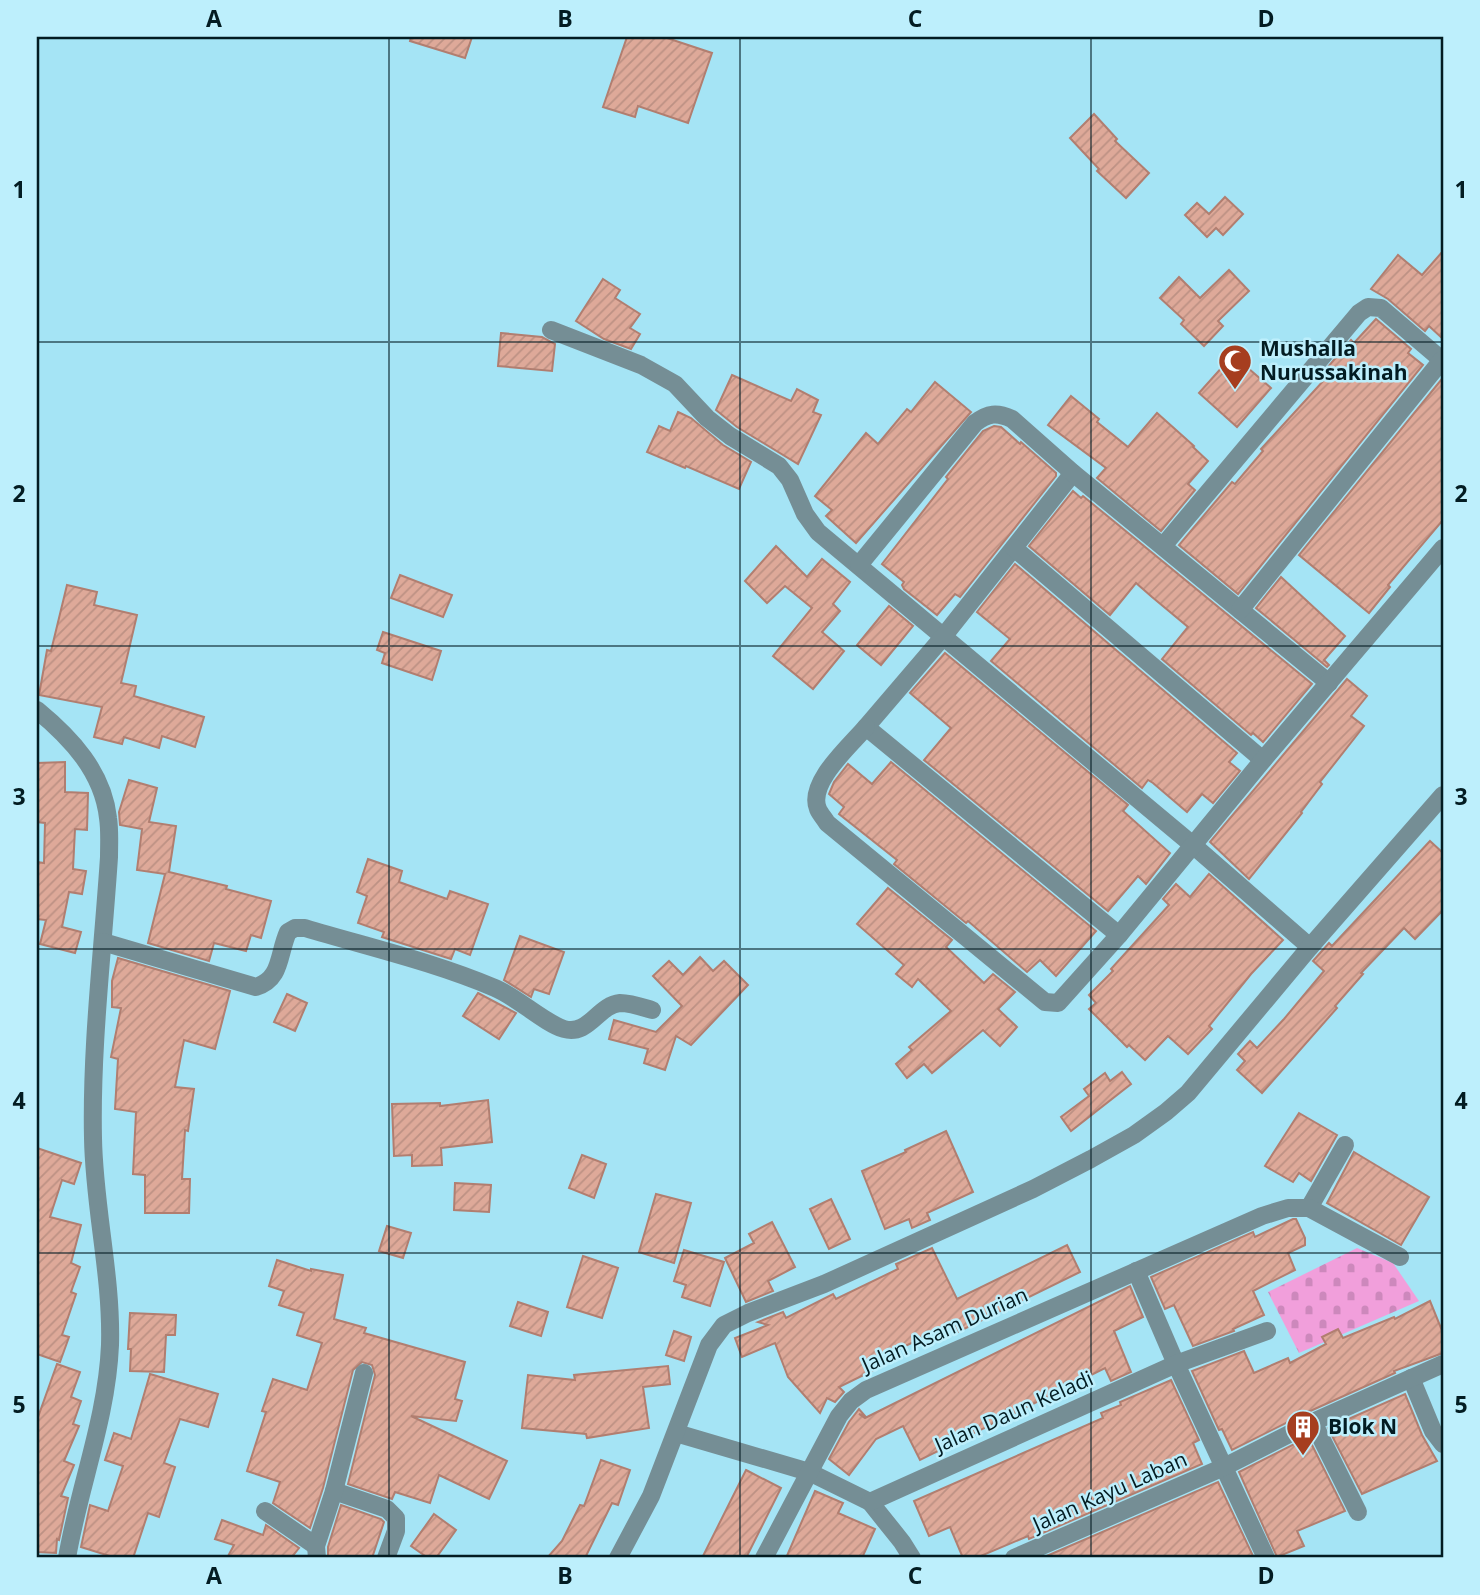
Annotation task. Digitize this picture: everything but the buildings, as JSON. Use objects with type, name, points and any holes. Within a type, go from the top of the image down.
[{"type":"street","points":[[1163,546],[1359,313],[1368,307],[1381,308],[1443,361],[1240,610]]},
{"type":"street","points":[[551,330],[641,365],[675,384],[723,430],[779,466],[790,480],[804,514],[818,532],[1194,846],[1310,947]]},
{"type":"street","points":[[859,565],[975,423],[984,416],[1001,414],[1012,419],[1073,473],[1329,683]]},
{"type":"street","points":[[1073,473],[943,637],[825,775],[818,787],[818,809],[827,823],[1045,1002],[1058,1003],[1064,999],[1443,548]]},
{"type":"street","points":[[1014,548],[1264,760]]},
{"type":"street","points":[[37,710],[80,750],[97,780],[108,817],[109,857],[93,1137],[95,1188],[107,1286],[110,1344],[99,1424],[73,1520],[67,1558]]},
{"type":"street","points":[[866,727],[1119,934]]},
{"type":"street","points":[[618,1558],[651,1496],[709,1345],[724,1325],[824,1284],[1033,1189],[1134,1135],[1166,1112],[1188,1093],[1310,947],[1443,795]]},
{"type":"street","points":[[103,942],[256,987],[266,984],[274,977],[288,932],[295,928],[305,928],[464,975],[499,989],[565,1029],[578,1029],[590,1023],[612,1005],[622,1003],[652,1010]]},
{"type":"street","points":[[1345,1145],[1309,1208],[1400,1257]]},
{"type":"street","name":"Jalan Asam Durian","points":[[764,1558],[839,1416],[851,1401],[866,1390],[1269,1214],[1288,1208],[1309,1208]]},
{"type":"street","points":[[1136,1271],[1266,1558]]},
{"type":"street","name":"Jalan Daun Keladi","points":[[870,1502],[1176,1364],[1267,1331]]},
{"type":"street","name":"Jalan Kayu Laban","points":[[1014,1558],[1223,1467],[1313,1422],[1443,1364]]},
{"type":"street","points":[[265,1511],[316,1552],[364,1373]]},
{"type":"street","points":[[1411,1378],[1433,1431],[1443,1444]]},
{"type":"street","points":[[1313,1422],[1358,1512]]},
{"type":"street","points":[[676,1433],[809,1472],[870,1502],[912,1558]]},
{"type":"street","points":[[334,1491],[387,1509],[396,1518],[396,1531],[386,1558]]},
{"type":"street","points":[[894,1558],[902,1542]]},
{"type":"green space","points":[[1357,1248],[1393,1263],[1419,1301],[1299,1353],[1268,1292]]},
{"type":"place","name":"Mushalla Nurussakinah","points":[[1235,391]]},
{"type":"place","name":"Blok N","points":[[1303,1457]]}]
